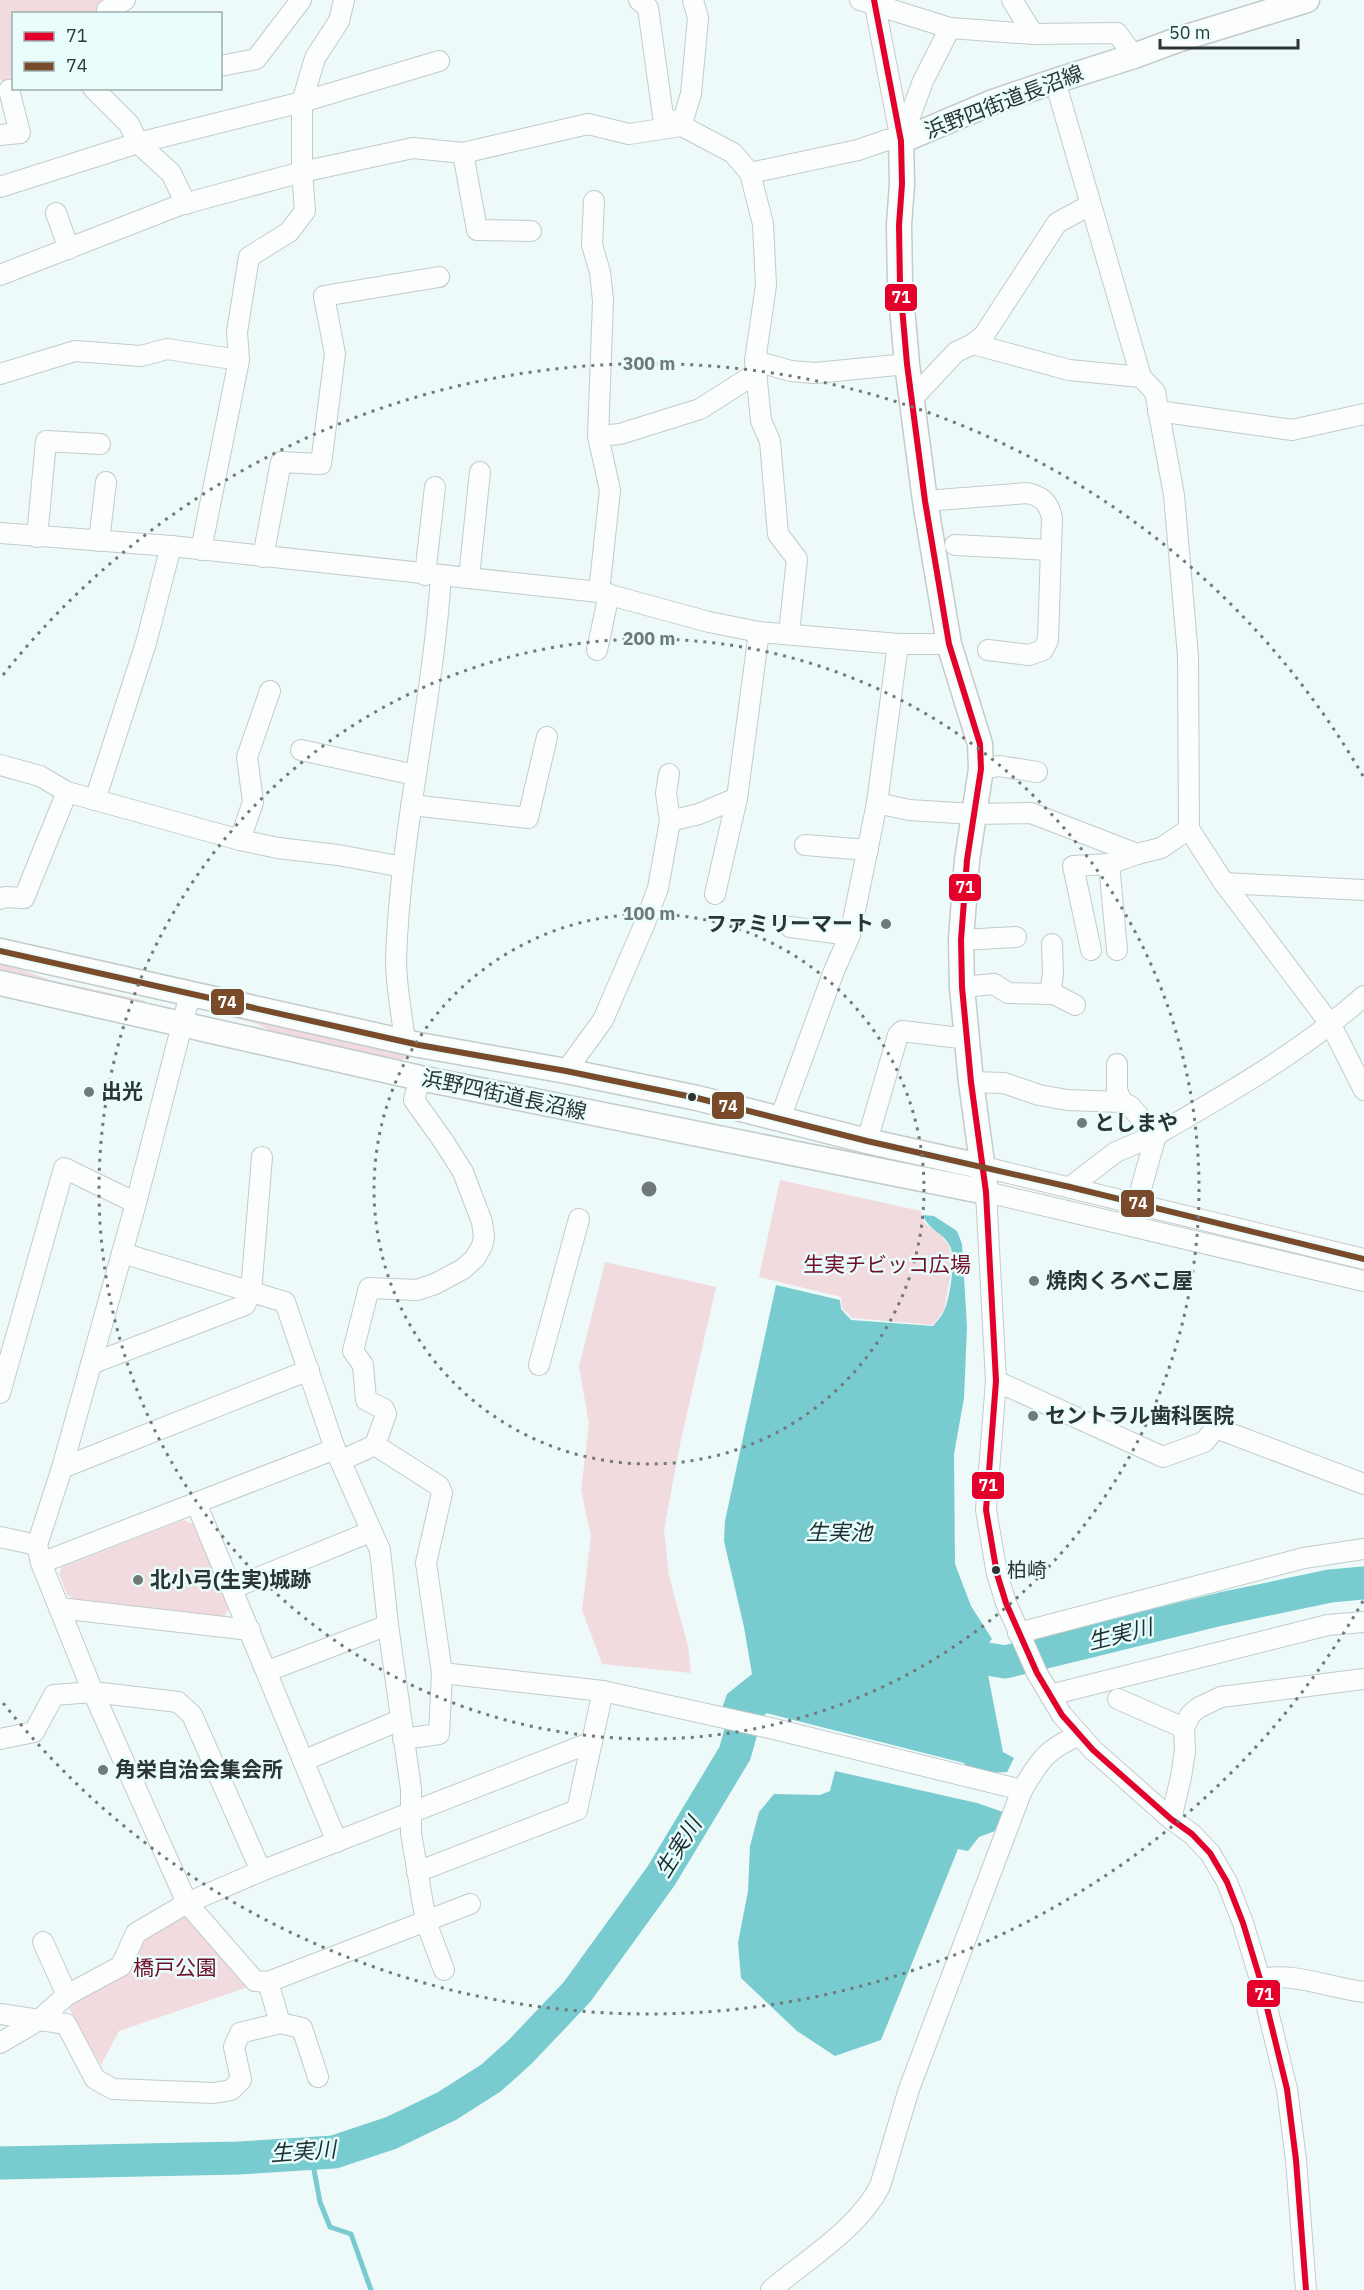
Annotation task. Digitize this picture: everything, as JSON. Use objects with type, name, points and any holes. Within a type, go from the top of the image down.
[{"type":"main road","name":"浜野四街道長沼線","points":[[0,983],[420,1078],[986,1192],[971,1082],[962,987],[961,940],[967,860],[981,769],[980,744],[949,644],[925,501],[907,364],[900,284],[901,141],[993,102],[1177,40],[1307,0]]},
{"type":"main road","name":"浜野四街道長沼線","points":[[0,951],[405,1042],[566,1071],[697,1098],[867,1141],[984,1167]]},
{"type":"street","points":[[107,8],[125,0]]},
{"type":"street","points":[[222,66],[256,59],[301,0]]},
{"type":"street","points":[[201,550],[239,360],[237,332],[249,257],[289,232],[305,211],[302,172],[302,102],[315,58],[339,21],[344,0]]},
{"type":"street","points":[[639,0],[648,8],[663,116],[733,153],[750,173],[763,224],[766,285],[755,368],[761,422],[770,441],[778,534],[797,558],[789,633]]},
{"type":"street","points":[[681,126],[690,94],[698,18],[693,0]]},
{"type":"street","points":[[1012,0],[1033,34]]},
{"type":"street","points":[[869,2],[950,28],[1033,34],[1117,33],[1134,56]]},
{"type":"street","points":[[869,2],[901,141]]},
{"type":"street","points":[[901,141],[922,81],[950,28]]},
{"type":"street","points":[[0,187],[138,143],[302,102],[439,61]]},
{"type":"street","points":[[1055,81],[1141,377],[1155,392],[1174,495],[1188,656],[1189,829],[1224,883],[1331,1025],[1364,1090]]},
{"type":"street","points":[[0,135],[20,133],[12,90]]},
{"type":"street","points":[[95,90],[129,124],[138,143],[171,173],[186,204]]},
{"type":"street","points":[[0,275],[186,204],[302,172],[413,148],[463,153],[588,124],[629,134],[681,126]]},
{"type":"street","points":[[750,173],[858,150],[887,140],[901,141]]},
{"type":"street","points":[[463,153],[477,230],[531,231]]},
{"type":"street","points":[[594,201],[592,245],[600,272],[603,301],[598,436],[610,490],[604,593],[597,651]]},
{"type":"street","points":[[913,398],[956,352],[973,344],[984,335],[1057,223],[1090,205]]},
{"type":"street","points":[[56,213],[69,249]]},
{"type":"street","points":[[263,557],[281,462],[321,464],[335,354],[324,296],[440,278]]},
{"type":"street","points":[[973,344],[1069,370],[1141,377]]},
{"type":"street","points":[[0,374],[75,351],[141,356],[167,349],[239,360]]},
{"type":"street","points":[[598,436],[620,434],[700,409],[755,368],[814,374],[907,364]]},
{"type":"street","points":[[1158,411],[1292,430],[1364,414]]},
{"type":"street","points":[[37,537],[46,441],[100,444]]},
{"type":"street","points":[[469,577],[480,472]]},
{"type":"street","points":[[99,541],[106,482]]},
{"type":"street","points":[[405,1042],[396,962],[403,867],[438,627],[433,575],[435,487]]},
{"type":"street","points":[[925,501],[1027,493],[1041,496],[1050,509],[1052,518],[1048,640],[1043,651],[1029,655],[988,650]]},
{"type":"street","points":[[0,533],[171,546],[469,577],[604,593],[709,622],[759,632],[789,633],[897,645],[949,644]]},
{"type":"street","points":[[956,545],[1050,550]]},
{"type":"street","points":[[95,800],[146,643],[171,546]]},
{"type":"street","points":[[715,894],[737,798],[759,632]]},
{"type":"street","points":[[780,1119],[834,971],[850,935],[877,802],[897,645]]},
{"type":"street","points":[[240,840],[253,802],[247,757],[270,691]]},
{"type":"street","points":[[411,805],[528,818],[547,737]]},
{"type":"street","points":[[302,750],[415,775]]},
{"type":"street","points":[[0,765],[40,776],[68,792],[240,840],[403,867]]},
{"type":"street","points":[[981,769],[999,766],[1037,772]]},
{"type":"street","points":[[566,1071],[603,1020],[658,888],[670,821],[666,793],[669,774]]},
{"type":"street","points":[[0,899],[24,898],[68,792]]},
{"type":"street","points":[[670,821],[699,814],[737,798]]},
{"type":"street","points":[[877,802],[909,810],[974,814],[1030,813],[1137,854]]},
{"type":"street","points":[[1091,950],[1072,866],[1109,864],[1137,854],[1161,849],[1189,829]]},
{"type":"street","points":[[805,845],[868,850]]},
{"type":"street","points":[[1109,864],[1117,950]]},
{"type":"street","points":[[1224,883],[1364,890]]},
{"type":"street","points":[[790,927],[850,935]]},
{"type":"street","points":[[961,940],[1016,937]]},
{"type":"street","points":[[1050,994],[1053,974],[1052,944]]},
{"type":"street","points":[[962,987],[994,984],[1008,993],[1054,994],[1076,1005]]},
{"type":"street","points":[[190,994],[136,1203],[39,1554],[93,1692],[187,1903],[255,1981],[268,1982],[470,1904]]},
{"type":"street","points":[[1070,1186],[1116,1152],[1156,1135],[1247,1083],[1331,1025],[1364,996]]},
{"type":"street","points":[[867,1141],[897,1035],[902,1031],[968,1039]]},
{"type":"street","points":[[1117,1064],[1117,1090],[1122,1102]]},
{"type":"street","points":[[375,1445],[386,1414],[384,1409],[366,1400],[363,1365],[353,1351],[369,1288],[417,1290],[449,1278],[475,1258],[484,1237],[482,1222],[463,1172],[414,1100],[420,1078]]},
{"type":"street","points":[[971,1082],[1004,1083],[1039,1095],[1067,1100],[1122,1102],[1130,1106],[1156,1135]]},
{"type":"street","points":[[1137,1203],[1156,1135]]},
{"type":"street","points":[[91,1364],[245,1305],[251,1292],[262,1156]]},
{"type":"street","points":[[984,1167],[1364,1259]]},
{"type":"street","points":[[0,1393],[64,1168],[136,1203]]},
{"type":"street","points":[[1306,2290],[1296,2160],[1287,2090],[1260,1979],[1243,1923],[1219,1867],[1210,1853],[1192,1834],[1171,1819],[1093,1750],[1062,1715],[1036,1673],[1005,1603],[997,1575],[986,1510],[996,1381],[986,1192],[1364,1281]]},
{"type":"street","points":[[539,1365],[579,1219]]},
{"type":"street","points":[[122,1253],[285,1302],[338,1455],[370,1532],[380,1550],[411,1790],[411,1833],[426,1922],[444,1970]]},
{"type":"street","points":[[62,1468],[309,1370]]},
{"type":"street","points":[[996,1381],[1163,1457],[1204,1442],[1216,1428],[1364,1484]]},
{"type":"street","points":[[2,1541],[39,1554],[338,1455],[375,1445],[439,1486],[442,1493],[426,1563],[442,1672],[439,1734],[402,1729],[303,1761]]},
{"type":"street","points":[[196,1503],[268,1671],[337,1842]]},
{"type":"street","points":[[233,1588],[370,1532]]},
{"type":"street","points":[[1018,1633],[1304,1558],[1364,1549]]},
{"type":"street","points":[[59,1608],[250,1630]]},
{"type":"street","points":[[1050,1695],[1328,1625],[1364,1622]]},
{"type":"street","points":[[268,1671],[388,1624]]},
{"type":"street","points":[[442,1672],[603,1691],[761,1726],[1022,1790]]},
{"type":"street","points":[[1171,1819],[1185,1751],[1184,1728],[1190,1716],[1198,1708],[1221,1697],[1364,1679]]},
{"type":"street","points":[[417,1872],[577,1810],[603,1691]]},
{"type":"street","points":[[0,1739],[34,1732],[54,1695],[93,1692],[178,1702],[192,1715],[261,1871]]},
{"type":"street","points":[[1118,1699],[1184,1728]]},
{"type":"street","points":[[771,2290],[874,2199],[909,2089],[1022,1790],[1041,1758],[1060,1743],[1080,1735]]},
{"type":"street","points":[[0,2043],[39,2020],[67,1995],[121,1966],[136,1933],[187,1903],[261,1871],[592,1742]]},
{"type":"street","points":[[43,1942],[67,1995]]},
{"type":"street","points":[[1260,1979],[1277,1976],[1364,1992]]},
{"type":"street","points":[[268,1982],[280,2023]]},
{"type":"street","points":[[0,2014],[14,2018],[66,2024],[95,2079],[113,2089],[214,2093],[231,2090],[241,2080],[234,2047],[240,2033],[280,2023],[302,2028],[318,2077]]},
{"type":"green space","points":[[0,0],[106,0],[100,12],[12,12],[12,85],[0,80]]},
{"type":"green space","points":[[0,962],[50,980],[146,1001],[144,1006],[0,971]]},
{"type":"green space","points":[[230,1014],[406,1050],[404,1060],[281,1037],[258,1024],[230,1017]]},
{"type":"green space","name":"生実チビッコ広場","points":[[780,1180],[921,1211],[925,1224],[938,1232],[949,1245],[953,1262],[944,1310],[933,1325],[852,1318],[842,1308],[841,1297],[759,1277]]},
{"type":"green space","points":[[605,1262],[716,1287],[680,1444],[664,1530],[669,1576],[688,1646],[691,1673],[602,1664],[582,1610],[591,1536],[581,1490],[589,1424],[579,1366]]},
{"type":"green space","points":[[183,1520],[199,1526],[232,1602],[223,1619],[77,1601],[67,1595],[59,1574],[62,1567]]},
{"type":"green space","name":"橋戸公園","points":[[184,1915],[248,1987],[119,2031],[101,2065],[67,2005],[140,1940]]},
{"type":"water","name":"生実池","points":[[923,1215],[934,1216],[957,1231],[962,1244],[967,1327],[964,1398],[954,1454],[955,1564],[971,1606],[992,1639],[983,1649],[1003,1752],[1014,1758],[1007,1772],[986,1773],[967,1769],[964,1763],[766,1713],[758,1723],[720,1714],[727,1694],[752,1674],[744,1627],[724,1541],[725,1521],[776,1285],[840,1300],[841,1309],[851,1320],[933,1326],[942,1315],[946,1305],[952,1278],[952,1252],[944,1237],[928,1224]]},
{"type":"water","points":[[835,1771],[977,1803],[1003,1812],[995,1831],[979,1837],[968,1851],[958,1849],[881,2040],[835,2056],[797,2031],[741,1978],[738,1943],[748,1891],[750,1846],[759,1812],[774,1794],[820,1795],[830,1791]]},
{"type":"waterway","name":"生実川","points":[[941,1651],[1005,1662],[1221,1609],[1330,1586],[1364,1583]]},
{"type":"waterway","name":"生実川","points":[[0,2163],[239,2158],[334,2152],[391,2133],[447,2106],[491,2078],[521,2051],[577,1992],[661,1876],[735,1753],[748,1706],[762,1696]]},
{"type":"waterway","points":[[311,2154],[320,2202],[330,2227],[351,2234],[371,2290]]},
{"type":"transit line","name":"71","points":[[874,0],[901,141],[900,284],[907,364],[925,501],[949,644],[980,744],[981,769],[967,860],[961,940],[962,987],[971,1082],[986,1192],[996,1381],[986,1510],[997,1574],[1006,1603],[1037,1673],[1062,1715],[1093,1750],[1171,1819],[1192,1834],[1210,1853],[1227,1882],[1243,1923],[1260,1979],[1287,2089],[1296,2160],[1306,2290]]},
{"type":"transit line","name":"74","points":[[0,951],[419,1045],[566,1071],[697,1098],[867,1141],[1070,1187],[1364,1259]]},
{"type":"place","name":"ファミリーマート","points":[[886,924]]},
{"type":"place","name":"出光","points":[[89,1092]]},
{"type":"place","name":"としまや","points":[[1082,1123]]},
{"type":"place","name":"焼肉くろべこ屋","points":[[1034,1281]]},
{"type":"place","name":"セントラル歯科医院","points":[[1033,1416]]},
{"type":"place","name":"柏崎","points":[[996,1570]]},
{"type":"place","name":"北小弓(生実)城跡","points":[[138,1580]]},
{"type":"place","name":"角栄自治会集会所","points":[[103,1770]]}]
